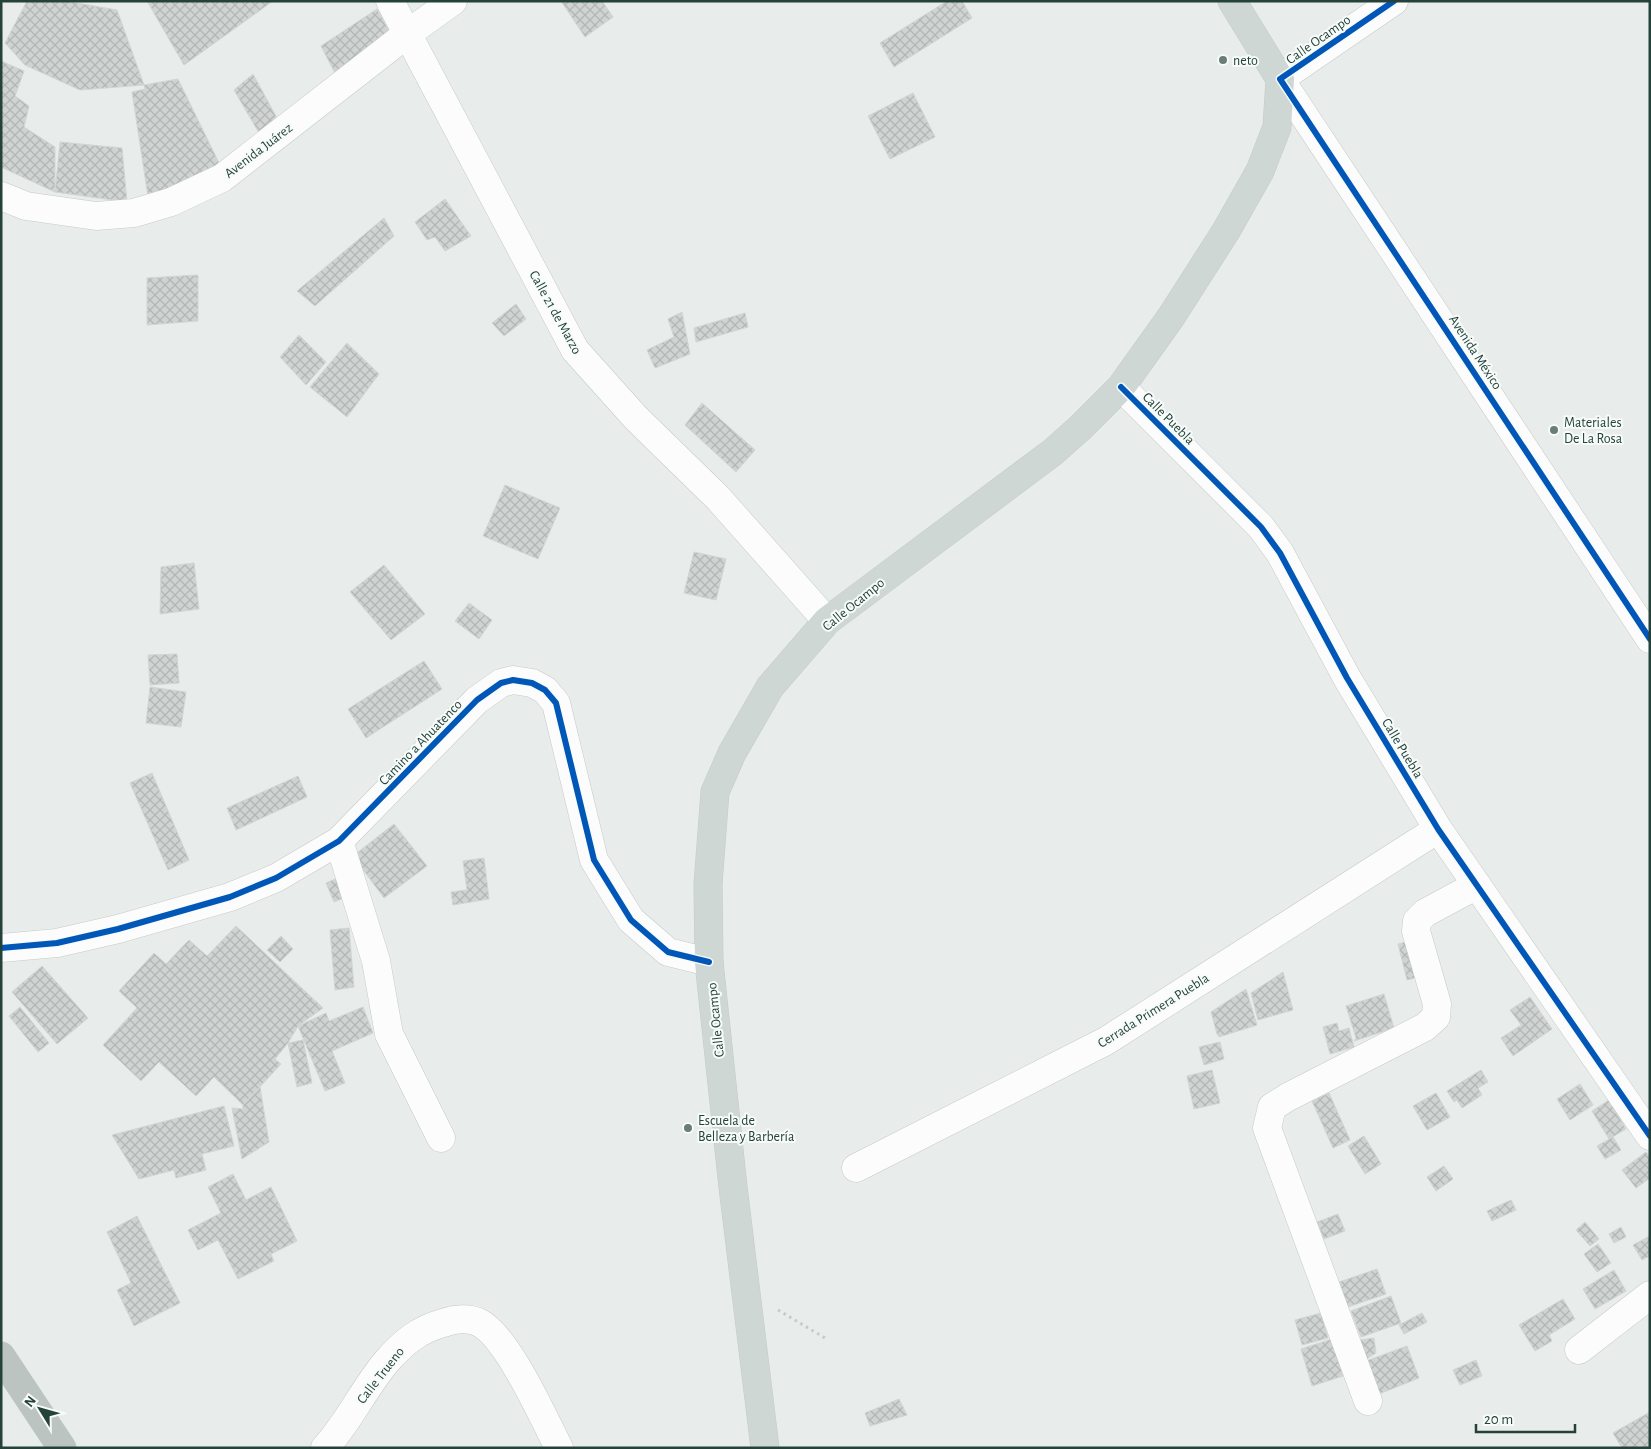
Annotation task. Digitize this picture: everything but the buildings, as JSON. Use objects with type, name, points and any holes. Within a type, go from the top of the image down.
[{"type":"highway","points":[[1,1356],[62,1448]]},
{"type":"main road","name":"Avenida México","points":[[1232,1],[1280,80]]},
{"type":"main road","name":"Calle Ocampo","points":[[765,1448],[732,1188],[709,962],[708,884],[715,792],[732,753],[770,687],[827,621],[1053,452],[1081,427],[1120,387],[1171,317],[1226,231],[1260,171],[1277,127],[1280,80]]},
{"type":"street","name":"Calle 21 de Marzo","points":[[390,1],[574,350],[636,418],[718,498],[827,621]]},
{"type":"street","name":"Avenida Juárez","points":[[1,196],[26,206],[96,216],[134,213],[170,202],[222,178],[407,34],[453,1]]},
{"type":"street","name":"Calle Ocampo","points":[[1280,80],[1394,1]]},
{"type":"street","name":"Avenida México","points":[[1280,80],[1650,639]]},
{"type":"street","name":"Calle Puebla","points":[[1120,387],[1261,527],[1275,546],[1347,678],[1438,829],[1650,1136]]},
{"type":"street","name":"Camino a Ahuatenco","points":[[1,948],[57,944],[118,929],[230,897],[276,878],[340,841],[477,700],[501,683],[513,680],[532,683],[544,690],[556,703],[594,860],[631,920],[668,952],[709,962]]},
{"type":"street","name":"Cerrada Primera Puebla","points":[[856,1168],[1106,1041],[1438,829]]},
{"type":"street","points":[[340,841],[376,961],[389,1034],[440,1138]]},
{"type":"street","points":[[1368,1401],[1266,1128],[1272,1107],[1424,1027],[1436,1017],[1437,1004],[1416,931],[1417,921],[1425,913],[1477,885]]},
{"type":"street","points":[[1579,1350],[1650,1295]]},
{"type":"street","name":"Calle Trueno","points":[[325,1448],[386,1362],[408,1339],[429,1327],[455,1319],[479,1323],[497,1338],[512,1360],[559,1448]]},
{"type":"path","points":[[746,1291],[825,1338]]},
{"type":"cycle path","points":[[1394,1],[1280,79],[1650,639]]},
{"type":"cycle path","points":[[1121,387],[1261,527],[1280,553],[1347,678],[1438,829],[1650,1136]]},
{"type":"cycle path","points":[[1,948],[57,943],[118,929],[230,897],[276,878],[339,841],[477,700],[501,683],[513,680],[532,683],[545,690],[556,703],[594,860],[631,920],[668,952],[709,962]]},
{"type":"place","name":"neto","points":[[1223,60]]},
{"type":"place","name":"Materiales De La Rosa","points":[[1554,430]]},
{"type":"place","name":"Escuela de Belleza y Barbería","points":[[688,1128]]}]
